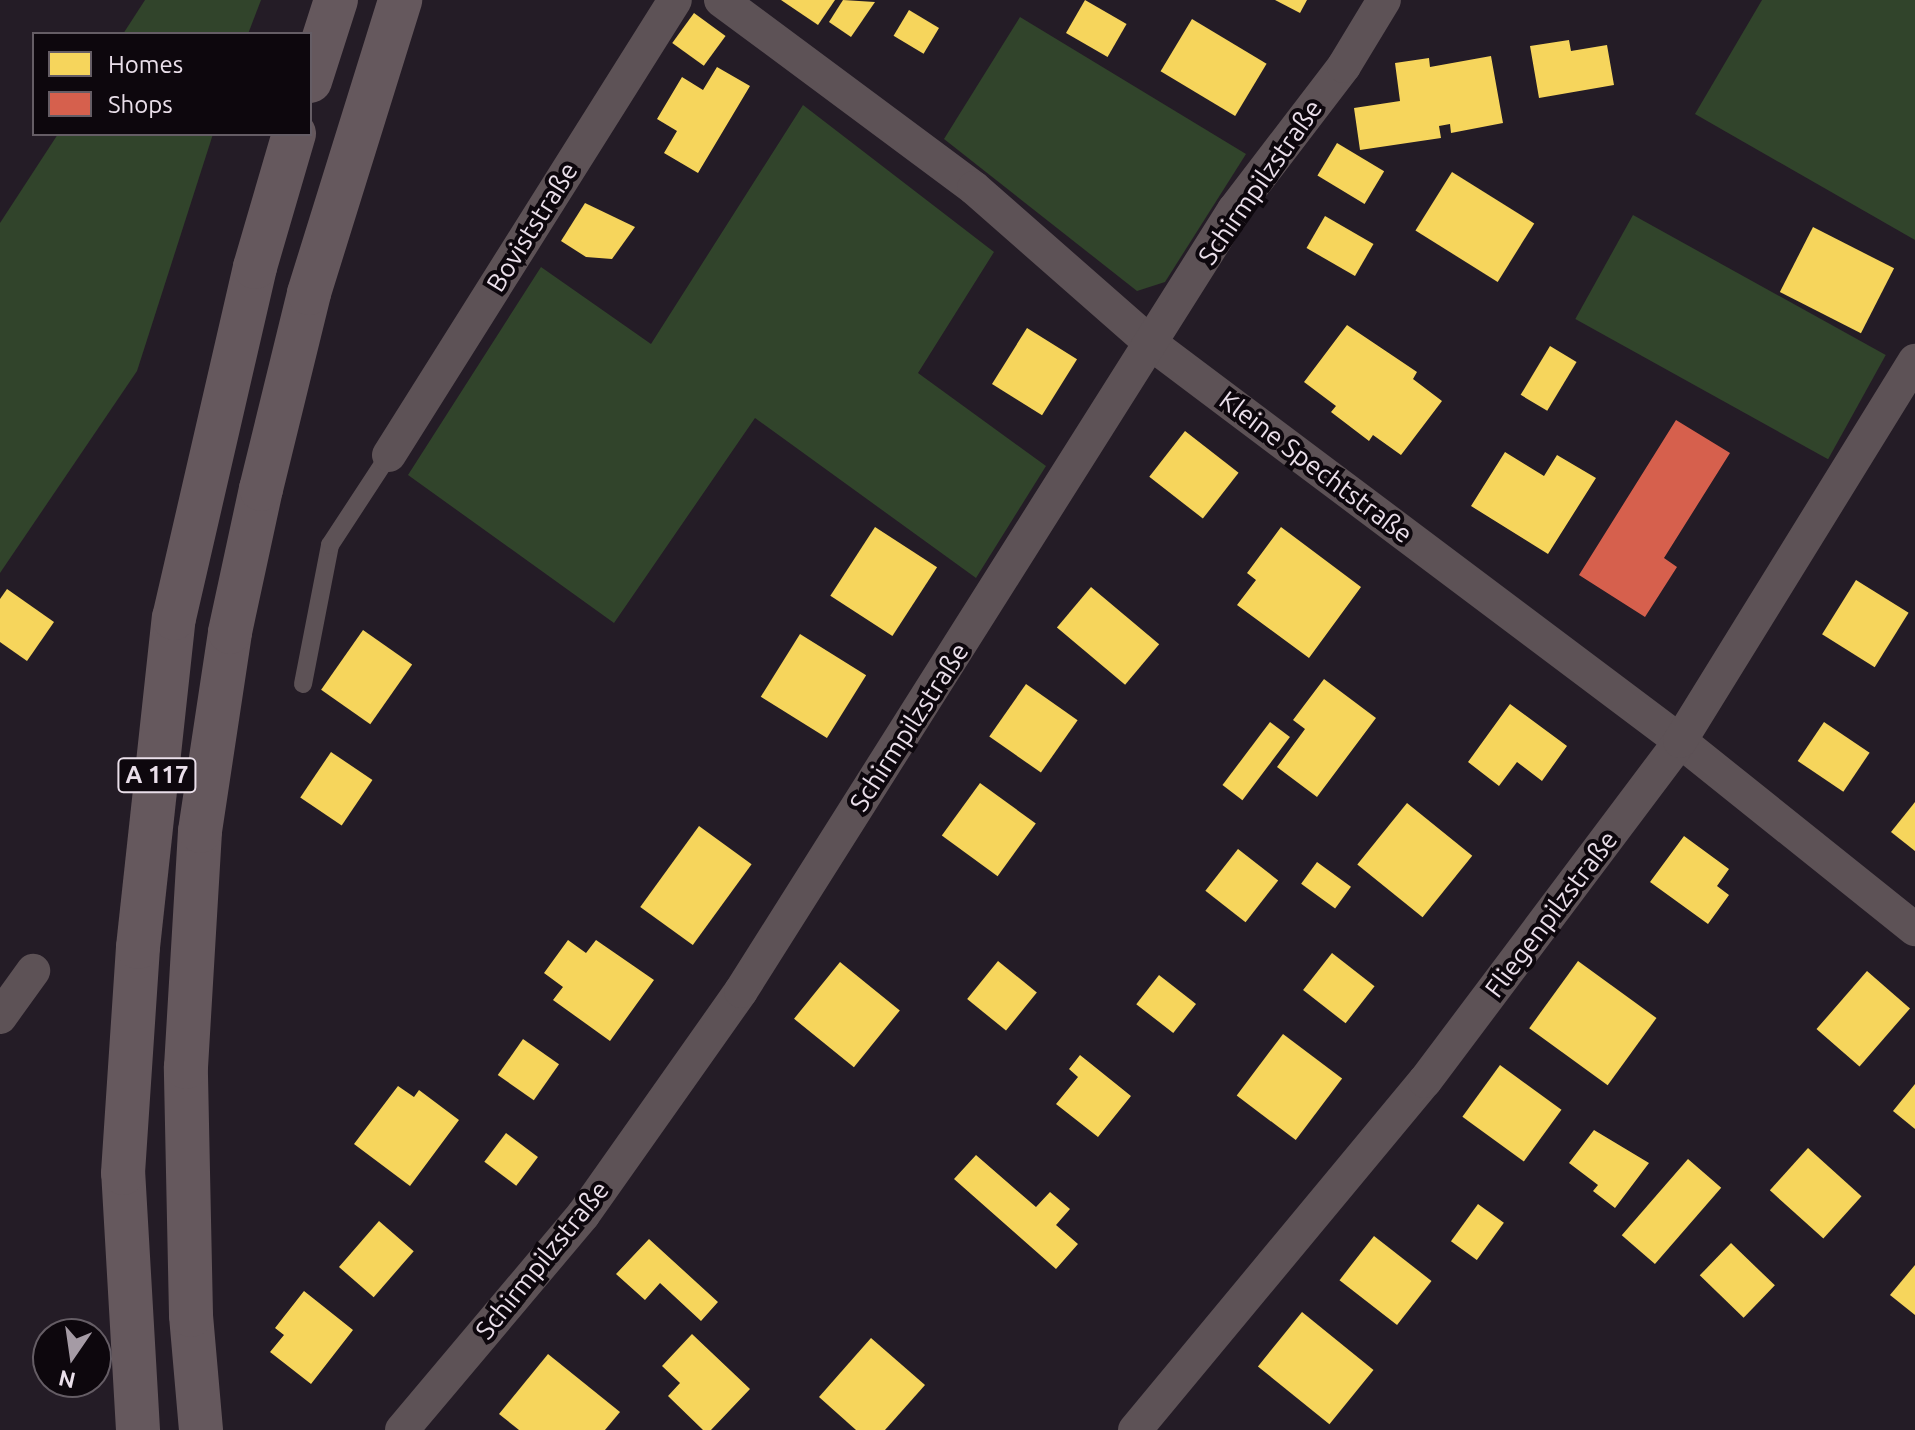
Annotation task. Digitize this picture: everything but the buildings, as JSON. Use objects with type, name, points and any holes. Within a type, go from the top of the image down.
[{"type":"highway","points":[[312,75],[336,0]]},
{"type":"highway","name":"A 117","points":[[201,1430],[191,1315],[186,1067],[200,831],[230,632],[268,459],[312,280],[400,0]]},
{"type":"highway","name":"A 117","points":[[138,1430],[123,1173],[138,947],[174,618],[255,267],[293,136]]},
{"type":"street","name":"Boviststraße","points":[[389,455],[675,0]]},
{"type":"street","name":"Kleine Spechtstraße","points":[[721,0],[974,188],[1153,345],[1680,741],[1915,929]]},
{"type":"street","name":"Schirmpilzstraße","points":[[402,1430],[583,1215],[732,1003],[1153,345],[1234,210],[1344,66],[1384,0]]},
{"type":"street","name":"Fliegenpilzstraße","points":[[1135,1430],[1425,1081],[1680,741],[1915,361]]},
{"type":"street","points":[[0,1017],[33,971]]},
{"type":"lane","points":[[303,684],[330,545],[389,455]]},
{"type":"green space","points":[[145,0],[261,0],[249,32],[124,32]]},
{"type":"green space","points":[[1762,0],[1915,0],[1915,240],[1695,114]]},
{"type":"green space","points":[[1020,17],[1246,154],[1165,282],[1137,291],[944,139]]},
{"type":"green space","points":[[803,105],[994,252],[918,373],[1046,466],[976,578],[755,418],[614,623],[408,475],[541,267],[651,344]]},
{"type":"green space","points":[[57,136],[212,136],[137,371],[0,573],[0,223]]},
{"type":"green space","points":[[1633,215],[1886,355],[1828,459],[1575,319]]}]
